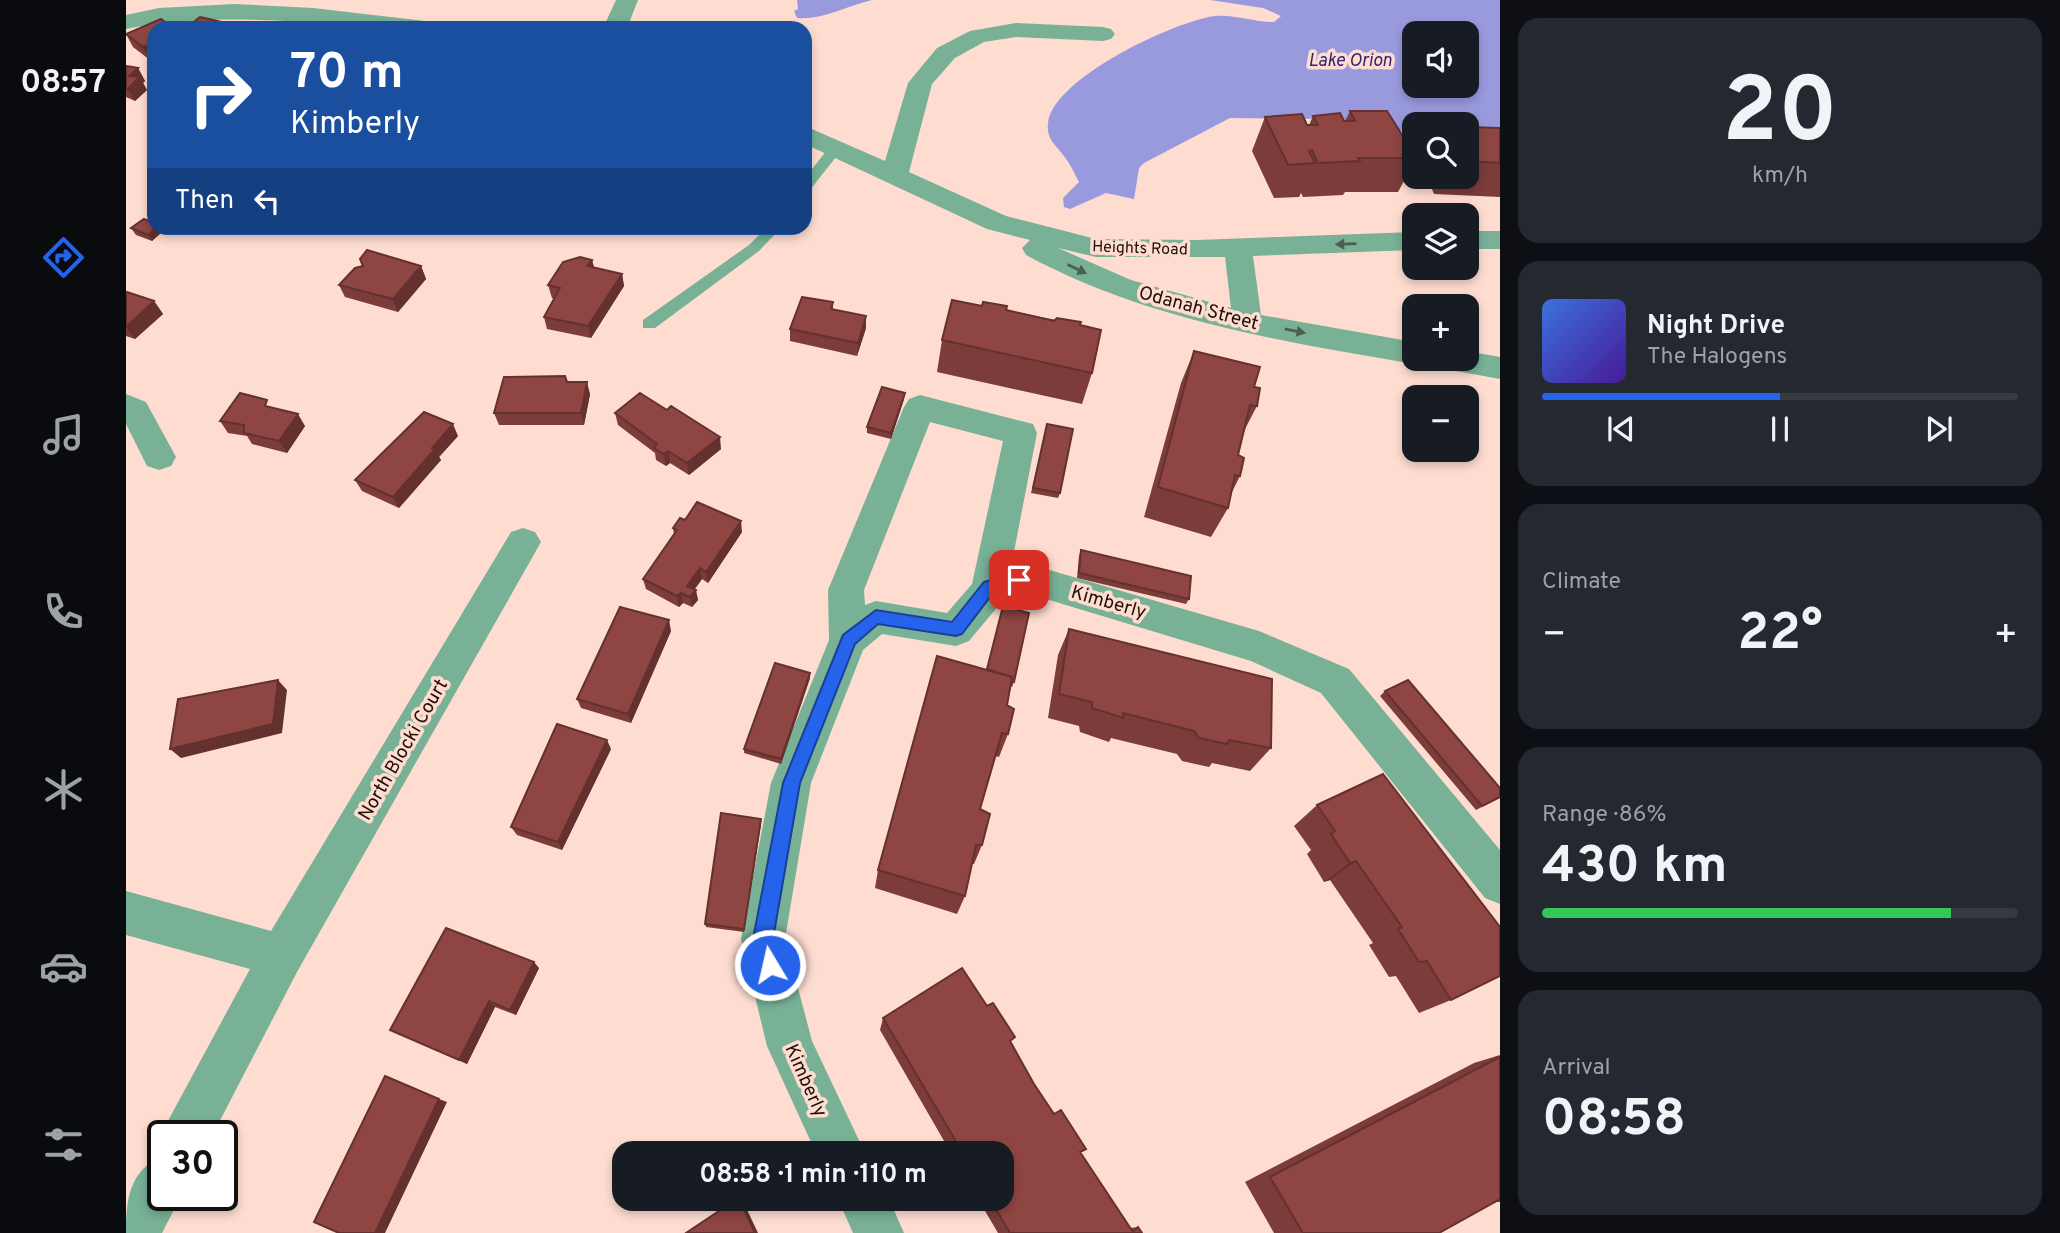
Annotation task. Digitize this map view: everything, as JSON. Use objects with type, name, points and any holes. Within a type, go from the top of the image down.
[{"type":"street","points":[[364,19],[381,0]]},
{"type":"street","points":[[618,21],[627,0]]},
{"type":"street","points":[[126,22],[165,5],[223,2],[275,6],[378,21]]},
{"type":"street","points":[[894,177],[920,83],[946,52],[978,36],[1016,30],[1103,34]]},
{"type":"street","name":"Heights Road","points":[[812,140],[831,155],[894,177],[996,223],[1096,248],[1238,248],[1402,241]]},
{"type":"street","name":"Odanah Street","points":[[996,223],[1048,255],[1095,278],[1178,304],[1402,352]]},
{"type":"street","points":[[1479,240],[1500,240]]},
{"type":"street","points":[[1238,248],[1247,320]]},
{"type":"street","points":[[1479,365],[1500,368]]},
{"type":"street","points":[[126,406],[135,410],[159,457]]},
{"type":"street","points":[[848,640],[846,590],[919,407],[1021,433],[989,586]]},
{"type":"street","name":"North Blocki Court","points":[[194,1120],[281,956],[523,542]]},
{"type":"street","name":"Kimberly","points":[[835,1141],[790,1046],[763,939],[791,783],[848,640],[876,617],[956,629],[989,586],[1019,580],[1046,583],[1259,647],[1335,681],[1500,883]]},
{"type":"street","points":[[126,913],[281,956]]},
{"type":"street","points":[[135,1233],[147,1211]]},
{"type":"street","points":[[869,1211],[879,1233]]},
{"type":"lane","points":[[812,160],[831,155]]},
{"type":"lane","points":[[812,178],[831,155]]},
{"type":"lane","points":[[649,324],[767,235]]},
{"type":"water","points":[[797,0],[872,0],[825,15],[797,18],[794,11],[798,9]]},
{"type":"water","name":"Lake Orion","points":[[1210,0],[1500,0],[1500,137],[1479,135],[1479,112],[1402,112],[1402,131],[1334,119],[1230,118],[1144,163],[1139,168],[1134,199],[1106,193],[1070,209],[1064,207],[1063,198],[1079,182],[1068,161],[1050,139],[1048,123],[1055,106],[1071,88],[1118,54],[1173,28],[1215,16],[1274,22],[1281,16],[1263,8]]},
{"type":"building","points":[[200,17],[218,21],[195,21]]},
{"type":"building","points":[[147,25],[147,45],[143,47],[126,34]]},
{"type":"building","points":[[126,66],[138,68],[129,76],[139,77],[128,89],[126,88]]},
{"type":"building","points":[[1350,111],[1387,111],[1402,135],[1402,158],[1358,158],[1360,161],[1318,163],[1312,150],[1309,151],[1315,163],[1288,165],[1265,117],[1302,114],[1307,125],[1318,125],[1313,116],[1340,113],[1344,121],[1355,121]]},
{"type":"building","points":[[1479,127],[1500,128],[1500,163],[1479,162]]},
{"type":"building","points":[[144,219],[147,220],[147,235],[131,228]]},
{"type":"building","points":[[367,250],[421,266],[393,299],[339,285],[355,268],[363,266],[360,259]]},
{"type":"building","points":[[580,257],[592,260],[587,266],[622,274],[588,326],[544,317],[560,288],[548,285],[563,262]]},
{"type":"building","points":[[126,293],[154,301],[126,327]]},
{"type":"building","points":[[802,297],[833,302],[831,309],[866,316],[858,343],[790,329]]},
{"type":"building","points":[[952,300],[982,306],[983,302],[1007,306],[1006,310],[1054,321],[1057,318],[1081,322],[1080,325],[1101,330],[1092,373],[942,340]]},
{"type":"building","points":[[1194,351],[1260,367],[1254,387],[1260,388],[1257,406],[1250,405],[1238,455],[1244,458],[1240,476],[1235,475],[1228,508],[1158,487]]},
{"type":"building","points":[[565,376],[567,382],[587,382],[581,413],[494,413],[504,377]]},
{"type":"building","points":[[882,387],[905,393],[891,433],[867,427]]},
{"type":"building","points":[[240,393],[267,400],[265,406],[298,414],[279,441],[244,433],[244,425],[220,421]]},
{"type":"building","points":[[640,393],[667,410],[671,406],[720,437],[687,463],[668,451],[664,454],[654,448],[657,444],[615,413]]},
{"type":"building","points":[[424,412],[453,424],[393,497],[355,480]]},
{"type":"building","points":[[1047,424],[1073,429],[1060,493],[1033,488]]},
{"type":"building","points":[[697,502],[741,521],[706,572],[700,568],[687,586],[696,590],[690,597],[681,593],[677,596],[643,579],[677,530],[673,528],[680,518],[685,520]]},
{"type":"building","points":[[1081,550],[1191,576],[1189,599],[1079,573]]},
{"type":"building","points":[[1003,606],[1029,613],[1014,682],[1012,677],[987,669]]},
{"type":"building","points":[[620,607],[669,620],[628,714],[577,699]]},
{"type":"building","points":[[1069,629],[1272,679],[1271,748],[1229,740],[1227,744],[1199,738],[1194,731],[1123,713],[1123,718],[1092,708],[1092,702],[1059,694]]},
{"type":"building","points":[[937,656],[1012,677],[1007,705],[1014,709],[1008,734],[1002,733],[980,809],[990,814],[982,845],[976,845],[965,896],[878,870]]},
{"type":"building","points":[[775,663],[810,673],[781,759],[744,749]]},
{"type":"building","points":[[278,680],[273,724],[170,749],[178,699]]},
{"type":"building","points":[[1408,680],[1500,788],[1500,797],[1482,806],[1385,691]]},
{"type":"building","points":[[557,724],[607,740],[558,842],[511,827]]},
{"type":"building","points":[[1383,774],[1500,927],[1500,976],[1451,1000],[1427,961],[1419,962],[1398,929],[1402,927],[1356,861],[1350,863],[1331,834],[1335,831],[1317,805]]},
{"type":"building","points":[[721,813],[761,819],[744,929],[705,924]]},
{"type":"building","points":[[446,928],[534,962],[510,1010],[489,1001],[459,1060],[390,1030]]},
{"type":"building","points":[[962,968],[987,1006],[993,1003],[1015,1037],[1010,1041],[1034,1084],[1054,1114],[1061,1110],[1086,1149],[1080,1152],[1133,1232],[1138,1227],[1142,1233],[1010,1233],[997,1211],[1014,1211],[1014,1141],[956,1141],[883,1018]]},
{"type":"building","points":[[1500,1057],[1500,1199],[1439,1233],[1303,1233],[1270,1177]]},
{"type":"building","points":[[385,1076],[439,1099],[375,1233],[339,1233],[314,1222]]},
{"type":"building","points":[[719,1211],[745,1211],[755,1233],[686,1233]]},
{"type":"route","points":[[770,965],[763,939],[791,783],[848,640],[876,617],[918,626],[956,629],[989,586],[1019,580]]}]
